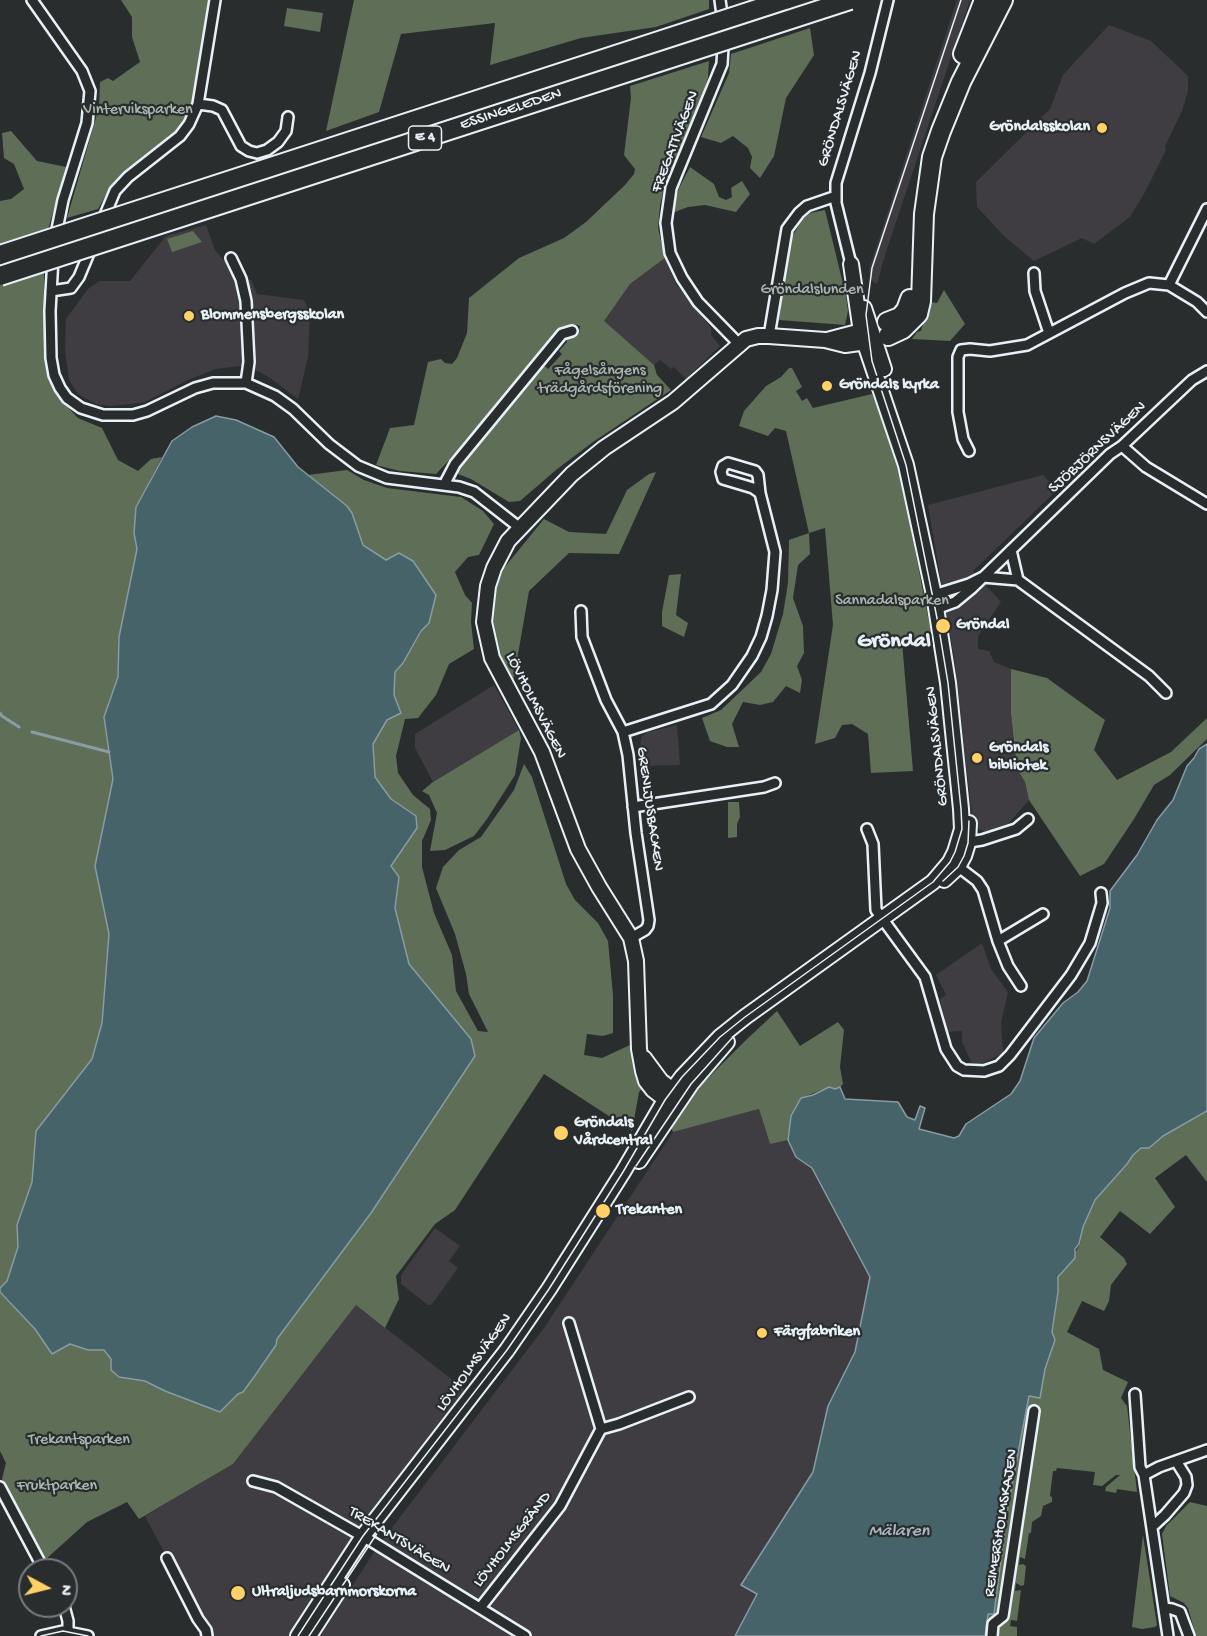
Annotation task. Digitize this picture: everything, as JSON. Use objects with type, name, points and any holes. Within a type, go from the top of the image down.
[{"type":"highway","name":"ESSINGELEDEN","points":[[0,255],[785,0]]},
{"type":"highway","name":"ESSINGELEDEN","points":[[0,276],[850,0]]},
{"type":"highway","points":[[875,334],[900,316],[910,303],[917,197],[921,172],[930,139],[984,0]]},
{"type":"highway","points":[[875,334],[903,329],[918,314],[921,301],[924,214],[932,157],[961,82],[1003,0]]},
{"type":"street","points":[[32,0],[82,71],[90,91],[87,123],[57,226],[53,248],[50,333],[54,375],[67,398],[81,408],[103,415],[133,415],[147,411],[195,388],[213,383],[246,383],[284,402],[329,444],[358,466],[387,478],[459,487],[474,492],[520,528]]},
{"type":"street","points":[[51,291],[71,288],[79,277],[115,190],[180,136],[189,124],[198,104],[215,0]]},
{"type":"street","name":"FREGATTVÄGEN","points":[[720,0],[724,30],[722,64],[671,188],[666,223],[670,253],[682,278],[698,302],[739,344]]},
{"type":"street","name":"GRÖNDALSVÄGEN","points":[[674,1098],[749,1022],[884,922],[937,887],[954,864],[970,830],[957,705],[914,464],[875,334],[851,264],[836,196],[840,168],[870,73],[888,0]]},
{"type":"street","points":[[198,104],[222,110],[241,146],[257,153],[267,150],[278,142],[286,131],[288,117]]},
{"type":"street","points":[[769,336],[783,247],[790,223],[807,206],[836,196]]},
{"type":"street","points":[[1169,285],[1207,209]]},
{"type":"street","points":[[231,258],[241,279],[246,301],[249,362],[246,383]]},
{"type":"street","points":[[1034,273],[1035,291],[1049,333]]},
{"type":"street","points":[[969,451],[963,439],[958,412],[958,357],[961,350],[1005,349],[1028,345],[1140,285],[1158,283],[1169,285],[1197,302],[1207,312]]},
{"type":"street","points":[[444,485],[455,464],[562,334],[572,331]]},
{"type":"street","name":"LÖVHOLMSVÄGEN","points":[[298,1636],[367,1538],[512,1354],[555,1293],[674,1098],[646,1081],[639,1049],[636,962],[631,938],[578,849],[542,752],[501,678],[489,650],[484,622],[488,586],[501,554],[508,541],[554,491],[590,458],[678,398],[739,344],[753,336],[769,336],[825,340],[845,345],[875,334]]},
{"type":"street","name":"SJÖBJÖRNSVÄGEN","points":[[938,601],[955,602],[1110,454],[1122,446],[1192,380],[1207,371]]},
{"type":"street","points":[[1122,446],[1146,466],[1207,504]]},
{"type":"street","points":[[622,732],[711,704],[732,685],[752,656],[767,616],[775,565],[773,540],[760,493]]},
{"type":"street","points":[[1011,550],[1018,580]]},
{"type":"street","points":[[983,577],[1018,580],[1149,676],[1166,693]]},
{"type":"street","name":"GRENLJUSBACKEN","points":[[581,610],[582,636],[606,700],[622,732],[628,755],[649,920],[645,930],[631,938]]},
{"type":"street","points":[[633,807],[764,787],[776,783]]},
{"type":"street","points":[[963,843],[1016,829],[1028,819]]},
{"type":"street","points":[[867,829],[873,844],[876,910],[925,977],[946,1049],[957,1066],[972,1072],[999,1066],[1010,1055],[1071,975],[1090,943],[1102,903],[1101,893]]},
{"type":"street","points":[[954,864],[977,881],[983,890],[998,941],[1008,966],[1021,986]]},
{"type":"street","points":[[998,941],[1043,914]]},
{"type":"street","points":[[569,1323],[601,1429],[689,1397]]},
{"type":"street","points":[[1135,1394],[1140,1467],[1144,1475],[1168,1636]]},
{"type":"street","name":"REIMERSHOLMSKAJEN","points":[[992,1636],[993,1624],[1003,1616],[1034,1411]]},
{"type":"street","name":"LÖVHOLMSGRÄND","points":[[480,1608],[560,1506],[601,1429]]},
{"type":"street","points":[[1144,1475],[1159,1467],[1207,1450]]},
{"type":"street","points":[[1152,1527],[1184,1493],[1187,1485],[1186,1477],[1176,1461]]},
{"type":"street","name":"TREKANTSVÄGEN","points":[[253,1481],[276,1487],[367,1538],[525,1636]]},
{"type":"street","points":[[0,1487],[38,1558]]},
{"type":"street","name":"LÖVHOLMSVÄGEN","points":[[309,1636],[367,1538]]},
{"type":"street","points":[[166,1558],[206,1630],[207,1636]]},
{"type":"street","points":[[1164,1608],[1180,1612],[1190,1636]]},
{"type":"street","points":[[66,1618],[69,1634]]},
{"type":"street","points":[[41,1636],[58,1631],[88,1636]]},
{"type":"shaded area","points":[[957,0],[970,0],[877,284],[873,282],[869,270]]},
{"type":"shaded area","name":"Gröndalsskolan","points":[[1109,25],[1151,41],[1188,76],[1188,91],[1182,111],[1165,146],[1166,150],[1130,217],[1094,244],[1082,238],[1034,261],[1004,236],[977,207],[976,182],[1050,109],[1063,75]]},
{"type":"shaded area","name":"Blommensbergsskolan","points":[[206,225],[215,250],[239,279],[251,280],[257,294],[304,300],[310,313],[308,357],[298,399],[260,372],[240,366],[216,369],[188,380],[145,402],[110,406],[96,404],[78,394],[69,380],[65,350],[66,319],[88,289],[99,281],[130,281],[166,236]]},
{"type":"shaded area","points":[[665,258],[676,284],[711,328],[711,335],[720,346],[686,379],[674,367],[671,369],[660,360],[654,365],[603,321],[630,284]]},
{"type":"shaded area","points":[[1043,475],[1057,490],[973,571],[1001,602],[978,636],[978,649],[989,651],[994,662],[1011,669],[1011,714],[1017,769],[1025,782],[1029,800],[1008,824],[984,832],[973,825],[955,663],[928,505]]},
{"type":"shaded area","points":[[494,685],[519,730],[433,782],[415,748],[415,734]]},
{"type":"shaded area","points":[[677,725],[680,765],[640,766],[639,748],[642,736],[648,732]]},
{"type":"shaded area","points":[[982,943],[991,969],[1008,992],[1001,1023],[1003,1053],[980,1065],[971,1062],[962,1042],[962,1031],[948,1032],[940,999],[946,995],[936,975]]},
{"type":"shaded area","points":[[759,1109],[770,1144],[788,1140],[796,1157],[812,1167],[870,1276],[855,1352],[828,1406],[813,1472],[741,1585],[757,1594],[735,1636],[320,1636],[378,1546],[544,1328],[673,1132]]},
{"type":"shaded area","points":[[435,1228],[460,1246],[449,1261],[458,1268],[431,1305],[428,1305],[401,1284],[401,1275]]},
{"type":"shaded area","points":[[356,1305],[468,1392],[295,1636],[206,1636],[199,1618],[145,1516],[233,1464]]},
{"type":"green space","name":"Vinterviksparken","points":[[121,0],[210,0],[193,102],[181,127],[122,175],[108,191],[98,209],[67,218],[99,107],[100,82],[108,78],[113,81],[140,62],[132,37],[132,17]]},
{"type":"green space","points":[[354,0],[709,0],[709,9],[656,27],[581,38],[490,65],[495,23],[401,34],[379,112],[326,131]]},
{"type":"green space","points":[[287,8],[323,13],[320,32],[284,26]]},
{"type":"green space","points":[[810,28],[814,55],[786,98],[774,156],[760,178],[750,168],[752,157],[748,148],[733,136],[721,143],[701,137],[729,73],[731,54]]},
{"type":"green space","name":"Fågelsångens trädgårdsförening","points":[[709,61],[704,92],[664,187],[658,228],[665,258],[630,284],[604,321],[654,365],[657,375],[671,390],[593,442],[520,501],[509,502],[471,479],[458,474],[458,464],[542,364],[548,369],[562,354],[559,351],[567,342],[566,338],[579,334],[580,326],[574,324],[561,331],[501,405],[436,474],[400,471],[376,465],[390,428],[414,425],[428,362],[441,359],[445,363],[452,364],[457,358],[467,333],[469,298],[519,258],[564,238],[586,222],[634,174],[635,169],[624,155],[631,98],[630,86]]},
{"type":"green space","points":[[11,131],[37,161],[66,167],[44,244],[44,323],[50,373],[55,387],[64,403],[78,418],[102,428],[118,460],[138,471],[151,459],[162,457],[136,507],[134,533],[137,549],[119,637],[118,677],[104,717],[113,779],[95,866],[109,934],[102,1023],[92,1059],[36,1131],[32,1182],[17,1225],[18,1247],[7,1281],[0,1288],[0,201],[11,199],[24,189],[14,164],[4,158],[2,133]]},
{"type":"green space","points":[[690,167],[714,184],[719,197],[726,200],[732,197],[731,188],[742,181],[750,194],[736,212],[705,205],[688,207],[672,213],[679,188]]},
{"type":"green space","name":"Gröndalslunden","points":[[825,210],[846,296],[848,311],[845,325],[779,320],[792,237],[802,220],[810,213]]},
{"type":"green space","points":[[193,231],[202,242],[172,252],[167,239]]},
{"type":"green space","points":[[944,290],[965,324],[950,341],[912,339],[917,332],[921,331],[929,302],[937,303]]},
{"type":"green space","name":"Sannadalsparken","points":[[789,368],[792,368],[802,387],[796,391],[802,401],[807,398],[813,408],[872,394],[896,453],[932,637],[902,642],[913,771],[871,773],[868,734],[852,724],[842,725],[835,738],[815,744],[833,625],[825,528],[809,533],[786,431],[775,428],[768,436],[739,426],[744,411],[766,386],[781,377]]},
{"type":"green space","points":[[347,470],[364,480],[387,488],[461,497],[483,511],[494,524],[479,555],[468,557],[455,572],[465,595],[472,603],[471,622],[474,649],[449,664],[436,695],[418,718],[405,719],[396,756],[398,773],[413,795],[430,809],[431,820],[422,841],[422,867],[434,913],[452,955],[456,991],[478,1031],[488,1032],[469,994],[455,934],[436,888],[443,867],[459,850],[481,837],[514,790],[524,764],[532,777],[566,884],[575,900],[598,923],[608,941],[613,995],[613,1033],[603,1036],[587,1034],[584,1055],[602,1058],[630,1045],[636,1078],[643,1088],[639,1092],[632,1131],[544,1074],[455,1210],[435,1224],[396,1276],[399,1299],[385,1328],[356,1305],[233,1464],[139,1519],[127,1502],[87,1522],[47,1558],[44,1558],[2,1479],[6,1463],[0,1451],[0,1292],[35,1329],[52,1354],[70,1344],[88,1350],[104,1350],[119,1377],[145,1381],[165,1391],[220,1411],[243,1392],[254,1377],[276,1345],[277,1339],[371,1213],[475,1056],[471,1039],[409,964],[395,908],[399,877],[391,866],[417,828],[416,817],[391,799],[375,777],[373,744],[387,720],[401,712],[394,695],[395,672],[403,663],[421,631],[429,623],[386,560],[363,544],[352,513],[347,506],[308,475]]},
{"type":"green space","points":[[656,472],[619,554],[569,553],[529,591],[513,683],[493,643],[491,617],[493,594],[504,568],[544,519],[569,532],[606,534],[627,490],[649,474]]},
{"type":"green space","points":[[809,533],[810,554],[798,565],[793,598],[803,626],[804,653],[797,666],[802,680],[800,693],[786,686],[773,702],[760,705],[743,702],[732,724],[739,747],[727,747],[710,741],[702,718],[721,710],[761,672],[771,654],[783,614],[788,583],[789,540]]},
{"type":"green space","points":[[681,574],[676,615],[688,623],[684,637],[662,626],[662,612],[669,575]]},
{"type":"green space","points":[[1011,669],[1047,678],[1105,720],[1094,750],[1117,780],[1171,752],[1207,718],[1207,739],[1170,775],[1154,785],[1104,864],[1080,876],[1029,800],[1025,782],[1017,769],[1011,714]]},
{"type":"green space","points":[[519,730],[521,738],[515,775],[487,819],[474,836],[445,850],[430,851],[437,813],[429,795],[422,791]]},
{"type":"green space","points":[[728,802],[739,802],[740,817],[737,824],[737,837],[728,838]]},
{"type":"green space","points":[[777,1011],[800,1046],[838,1022],[844,1030],[840,1067],[843,1084],[835,1089],[829,1087],[801,1098],[791,1116],[788,1140],[770,1144],[759,1109],[673,1132],[671,1127],[699,1087]]},
{"type":"green space","points":[[1207,1111],[1207,1182],[1186,1155],[1155,1178],[1175,1207],[1150,1234],[1120,1211],[1100,1237],[1124,1258],[1127,1264],[1111,1285],[1109,1301],[1104,1311],[1082,1301],[1067,1332],[1099,1349],[1103,1370],[1128,1382],[1121,1398],[1127,1406],[1137,1492],[1117,1489],[1116,1493],[1105,1491],[1106,1487],[1120,1475],[1116,1475],[1102,1486],[1093,1485],[1095,1472],[1057,1468],[1053,1471],[1050,1496],[1052,1502],[1043,1506],[1041,1516],[1032,1522],[1025,1559],[1020,1557],[1019,1565],[1026,1566],[1024,1585],[1016,1583],[1015,1591],[1021,1590],[1017,1621],[1011,1620],[1010,1626],[1017,1627],[1017,1636],[985,1636],[988,1613],[993,1614],[1008,1505],[1029,1396],[1040,1397],[1045,1369],[1055,1340],[1052,1332],[1058,1277],[1066,1269],[1080,1244],[1083,1227],[1095,1200],[1133,1155],[1141,1148],[1149,1148],[1163,1136]]},
{"type":"green space","points":[[1190,1502],[1207,1506],[1207,1636],[1196,1636],[1188,1608],[1184,1603],[1170,1596],[1162,1534],[1166,1526]]},
{"type":"green space","points":[[1143,1535],[1157,1625],[1142,1629],[1132,1627]]},
{"type":"water","points":[[216,416],[236,420],[274,437],[298,467],[347,506],[352,513],[363,545],[386,560],[399,553],[413,561],[436,595],[429,623],[421,631],[403,663],[395,672],[394,695],[401,713],[387,720],[373,744],[375,777],[391,799],[416,816],[417,828],[391,866],[399,877],[395,908],[409,964],[471,1039],[475,1056],[371,1213],[277,1339],[276,1345],[254,1377],[243,1392],[220,1412],[145,1381],[119,1377],[111,1370],[111,1359],[104,1350],[88,1350],[70,1344],[52,1354],[35,1329],[0,1292],[0,1288],[7,1281],[18,1247],[17,1225],[32,1182],[36,1131],[92,1059],[102,1023],[109,934],[95,866],[113,779],[104,717],[118,677],[119,637],[137,549],[134,533],[136,507],[172,441],[192,427]]},
{"type":"water","name":"Mälaren","points":[[1207,744],[1207,1111],[1163,1136],[1149,1148],[1141,1148],[1133,1155],[1095,1200],[1083,1227],[1079,1244],[1075,1249],[1075,1258],[1058,1277],[1052,1332],[1055,1340],[1045,1369],[1040,1398],[1029,1396],[1008,1505],[994,1614],[988,1614],[985,1636],[735,1636],[757,1594],[741,1585],[813,1472],[828,1406],[855,1352],[870,1277],[812,1168],[796,1157],[788,1140],[791,1116],[801,1098],[829,1087],[835,1089],[840,1087],[845,1099],[898,1102],[907,1117],[915,1120],[920,1106],[925,1108],[919,1129],[954,1138],[959,1136],[966,1124],[1011,1094],[1020,1081],[1034,1038],[1063,1003],[1078,992],[1087,981],[1110,908],[1110,891],[1173,800],[1187,766],[1199,749]]},
{"type":"waterway","points":[[0,713],[19,727]]},
{"type":"waterway","points":[[32,732],[109,752]]},
{"type":"tram line","points":[[298,1636],[363,1536],[507,1350],[549,1289],[623,1172],[665,1100],[682,1077],[720,1037],[745,1017],[933,882],[950,862],[955,852],[962,829],[948,683],[906,465],[872,361],[866,315],[872,268],[961,0]]},
{"type":"tram line","points":[[943,881],[958,867],[964,856],[968,843],[969,821]]},
{"type":"tram line","points":[[636,1166],[691,1084],[733,1037]]},
{"type":"tram line","points":[[309,1636],[382,1526]]},
{"type":"tram line","points":[[41,1636],[63,1631],[88,1636]]},
{"type":"place","name":"Gröndalsskolan","points":[[1102,128]]},
{"type":"place","name":"Blommensbergsskolan","points":[[189,316]]},
{"type":"place","name":"Gröndals kyrka","points":[[827,386]]},
{"type":"place","name":"Gröndal","points":[[943,626]]},
{"type":"place","name":"Gröndals bibliotek","points":[[977,758]]},
{"type":"place","name":"Gröndals Vårdcentral","points":[[561,1133]]},
{"type":"place","name":"Trekanten","points":[[603,1211]]},
{"type":"place","name":"Färgfabriken","points":[[762,1333]]},
{"type":"place","name":"Ultraljudsbarnmorskorna","points":[[238,1593]]},
{"type":"district","name":"Gröndal","points":[[894,643]]},
{"type":"park label","name":"Trekantsparken","points":[[79,1441]]},
{"type":"park label","name":"Fruktparken","points":[[57,1487]]}]
